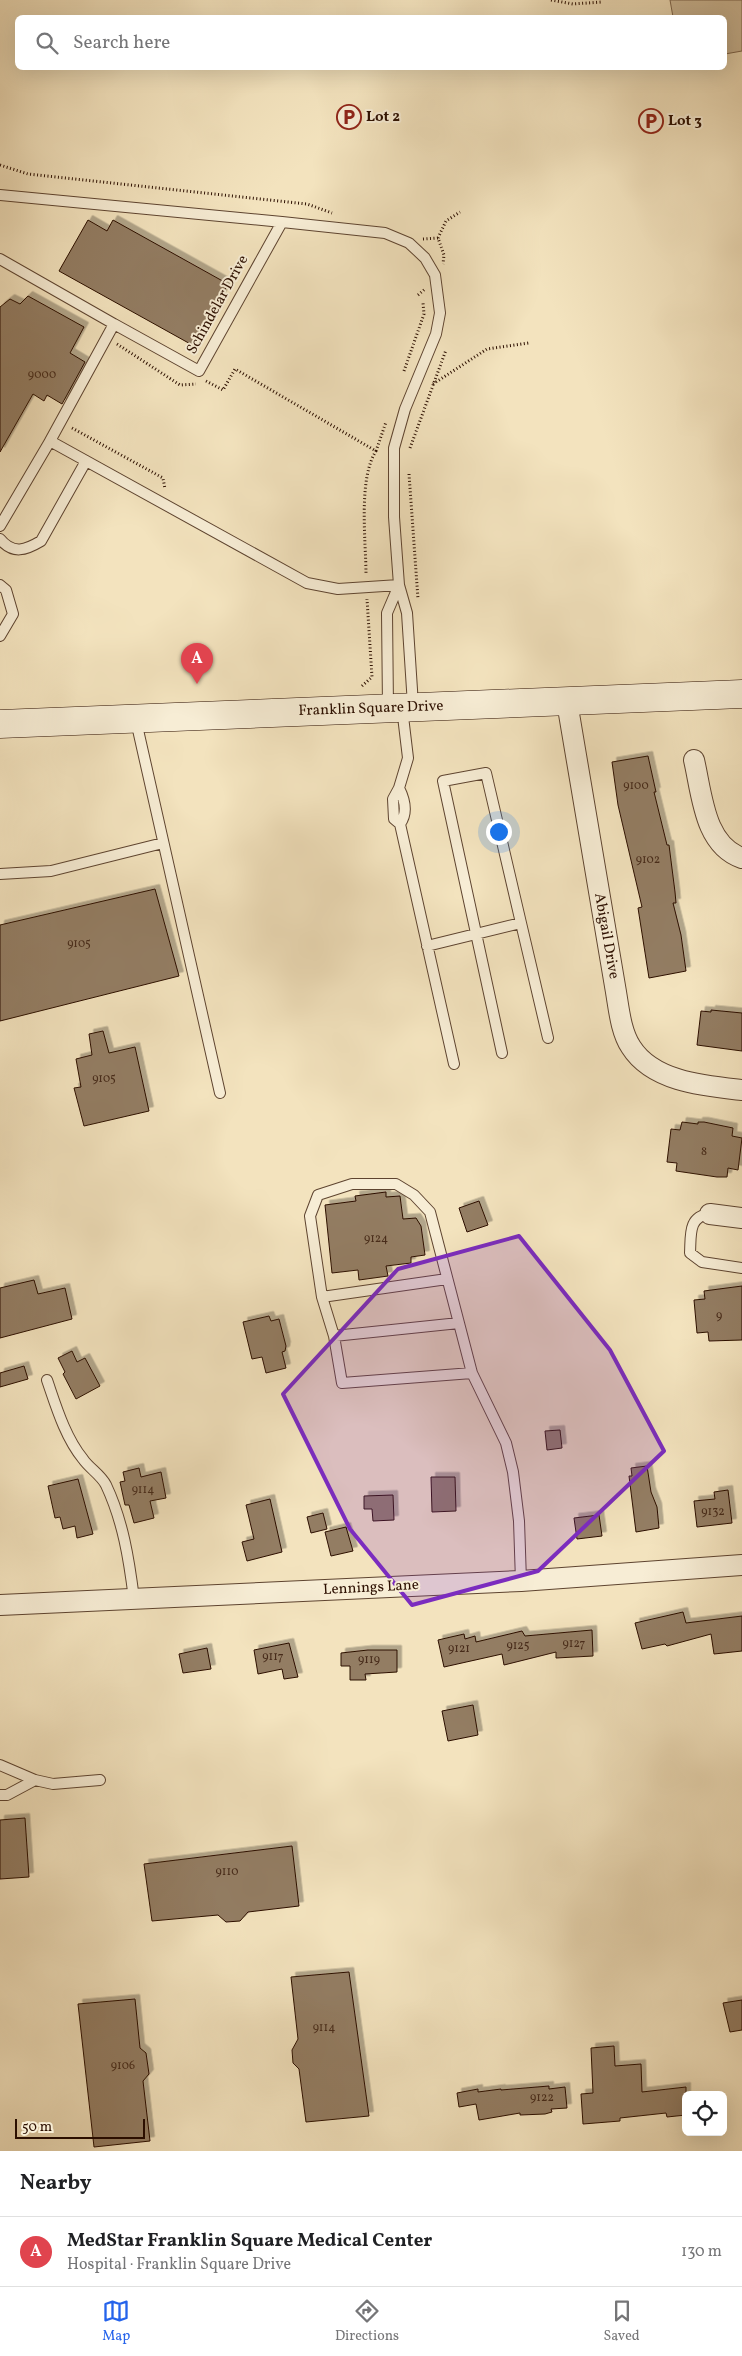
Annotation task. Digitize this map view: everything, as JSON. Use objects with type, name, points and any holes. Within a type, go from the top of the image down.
[{"type":"street","name":"Franklin Square Drive","points":[[0,724],[742,694]]},
{"type":"street","name":"Abigail Drive","points":[[566,702],[622,1027],[630,1046],[652,1068],[673,1078],[742,1090]]},
{"type":"street","points":[[694,760],[713,833],[724,848],[742,858]]},
{"type":"street","points":[[710,1214],[742,1218]]},
{"type":"street","name":"Lennings Lane","points":[[0,1605],[521,1581],[742,1565]]},
{"type":"lane","points":[[0,195],[385,233],[409,243],[424,258],[435,275],[440,313],[436,334],[405,409],[394,448],[394,517],[399,586],[407,613],[401,707]]},
{"type":"lane","name":"Schindelar Drive","points":[[114,324],[199,370],[282,222]]},
{"type":"lane","points":[[0,260],[114,324],[58,428],[0,526]]},
{"type":"lane","points":[[50,441],[307,583],[338,589],[399,586]]},
{"type":"lane","points":[[0,539],[6,547],[16,550],[30,547],[41,541],[86,461]]},
{"type":"lane","points":[[0,585],[6,590],[13,614],[0,636]]},
{"type":"lane","points":[[399,586],[387,613],[408,758],[399,788],[393,799],[394,819],[400,824],[454,1064]]},
{"type":"lane","points":[[135,719],[220,1093]]},
{"type":"lane","points":[[502,1053],[443,781],[486,773],[548,1038]]},
{"type":"lane","points":[[0,874],[51,870],[163,842]]},
{"type":"lane","points":[[427,946],[521,923]]},
{"type":"lane","points":[[472,1373],[342,1383],[334,1336],[322,1297],[310,1216],[318,1195],[352,1184],[396,1184],[414,1195],[430,1212],[472,1373],[509,1453],[519,1521],[521,1581]]},
{"type":"lane","points":[[710,1214],[700,1215],[695,1220],[692,1226],[690,1253],[702,1262],[742,1268]]},
{"type":"lane","points":[[322,1297],[447,1279]]},
{"type":"lane","points":[[334,1336],[459,1323]]},
{"type":"lane","points":[[47,1380],[64,1425],[82,1459],[105,1482],[121,1521],[134,1599]]},
{"type":"lane","points":[[0,1765],[35,1780],[53,1784],[100,1780]]},
{"type":"lane","points":[[0,1796],[7,1795],[35,1780]]},
{"type":"path","points":[[550,0],[573,4],[602,2]]},
{"type":"path","points":[[438,238],[446,221],[460,212]]},
{"type":"path","points":[[105,340],[118,345],[180,385],[190,386],[205,380],[222,390],[235,369],[376,451],[369,462],[365,482],[366,575],[372,677],[362,686]]},
{"type":"path","points":[[432,384],[487,349],[529,343]]},
{"type":"path","points":[[409,455],[432,384],[448,345]]},
{"type":"path","points":[[58,428],[69,433],[72,428],[163,478],[166,491]]},
{"type":"path","points":[[409,468],[419,602]]},
{"type":"path","points":[[360,576],[366,575]]},
{"type":"highlighted area","points":[[519,1236],[610,1350],[664,1451],[538,1571],[412,1605],[350,1529],[283,1394],[398,1269]]},
{"type":"shaded area","points":[[670,0],[742,0],[742,51],[727,54],[727,15],[673,15]]},
{"type":"building","points":[[88,220],[107,231],[113,220],[228,284],[194,346],[59,271]]},
{"type":"building","points":[[28,296],[84,327],[70,353],[85,362],[62,404],[47,395],[44,401],[33,394],[0,452],[0,307],[10,299],[20,304]]},
{"type":"building","points":[[648,756],[656,792],[654,792],[667,845],[669,845],[676,903],[673,903],[681,935],[686,971],[649,978],[638,908],[642,907],[618,805],[612,762]]},
{"type":"building","points":[[155,889],[179,976],[0,1021],[0,925]]},
{"type":"building","points":[[711,1010],[742,1013],[742,1051],[697,1045],[701,1011],[711,1012]]},
{"type":"building","points":[[103,1031],[109,1053],[135,1047],[149,1111],[84,1126],[74,1088],[81,1087],[76,1059],[92,1055],[89,1034]]},
{"type":"building","points":[[682,1122],[698,1124],[698,1122],[704,1122],[733,1128],[732,1136],[742,1138],[738,1170],[728,1168],[727,1177],[676,1171],[677,1163],[667,1162],[671,1129],[680,1130]]},
{"type":"building","points":[[386,1192],[386,1197],[400,1196],[403,1219],[416,1218],[421,1226],[425,1255],[411,1257],[411,1263],[386,1266],[388,1276],[359,1280],[358,1270],[332,1273],[325,1205],[356,1201],[355,1196]]},
{"type":"building","points":[[479,1201],[488,1225],[467,1232],[459,1208]]},
{"type":"building","points":[[34,1280],[38,1294],[65,1288],[72,1319],[0,1338],[0,1288]]},
{"type":"building","points":[[742,1286],[742,1340],[709,1341],[708,1332],[697,1333],[694,1300],[705,1299],[704,1291]]},
{"type":"building","points":[[269,1316],[271,1321],[279,1319],[286,1346],[285,1351],[282,1352],[286,1368],[266,1373],[262,1357],[252,1359],[243,1322]]},
{"type":"building","points":[[72,1351],[77,1362],[85,1358],[100,1386],[76,1399],[63,1374],[65,1372],[58,1358]]},
{"type":"building","points":[[24,1366],[28,1379],[0,1387],[0,1373]]},
{"type":"building","points":[[560,1430],[562,1448],[547,1450],[545,1431]]},
{"type":"building","points":[[647,1466],[651,1492],[657,1507],[659,1528],[636,1532],[629,1476],[632,1476],[631,1468]]},
{"type":"building","points":[[139,1468],[141,1477],[161,1472],[166,1498],[150,1501],[154,1518],[134,1523],[129,1505],[125,1505],[120,1482],[125,1481],[123,1472]]},
{"type":"building","points":[[431,1477],[455,1477],[456,1511],[432,1512]]},
{"type":"building","points":[[78,1479],[93,1534],[77,1538],[75,1526],[63,1529],[60,1517],[55,1518],[48,1486]]},
{"type":"building","points":[[728,1490],[732,1523],[697,1527],[694,1501],[715,1499],[714,1492]]},
{"type":"building","points":[[393,1495],[394,1520],[373,1521],[372,1509],[364,1509],[364,1496]]},
{"type":"building","points":[[270,1499],[282,1552],[247,1561],[242,1542],[254,1539],[246,1505]]},
{"type":"building","points":[[323,1513],[327,1529],[311,1533],[307,1517]]},
{"type":"building","points":[[599,1515],[602,1536],[577,1539],[574,1518]]},
{"type":"building","points":[[346,1527],[353,1551],[331,1556],[325,1532]]},
{"type":"building","points":[[683,1612],[686,1623],[742,1616],[742,1651],[714,1654],[711,1634],[667,1646],[665,1644],[642,1649],[635,1623]]},
{"type":"building","points":[[592,1630],[593,1656],[556,1658],[556,1652],[504,1665],[502,1654],[444,1667],[438,1640],[464,1634],[465,1639],[475,1636],[476,1642],[522,1631],[525,1636]]},
{"type":"building","points":[[289,1643],[298,1677],[284,1679],[282,1669],[258,1674],[254,1650]]},
{"type":"building","points":[[207,1648],[211,1669],[183,1673],[179,1654]]},
{"type":"building","points":[[368,1650],[397,1650],[397,1672],[365,1674],[366,1680],[350,1680],[350,1666],[341,1666],[341,1653]]},
{"type":"building","points":[[473,1705],[478,1735],[448,1741],[442,1711]]},
{"type":"building","points":[[25,1818],[29,1877],[0,1879],[0,1820]]},
{"type":"building","points":[[292,1846],[299,1906],[248,1912],[240,1921],[226,1922],[218,1915],[152,1921],[144,1864]]},
{"type":"building","points":[[349,1972],[369,2116],[306,2122],[299,2069],[293,2063],[292,2050],[298,2039],[291,1977]]},
{"type":"building","points":[[135,1999],[140,2048],[146,2053],[149,2074],[143,2081],[150,2141],[94,2147],[78,2004]]},
{"type":"building","points":[[742,2000],[742,2030],[730,2032],[723,2003]]},
{"type":"building","points":[[614,2046],[615,2066],[641,2064],[642,2092],[686,2087],[686,2091],[682,2091],[682,2115],[667,2117],[666,2113],[620,2118],[620,2121],[583,2124],[581,2094],[593,2093],[591,2048]]},
{"type":"building","points":[[549,2086],[549,2089],[565,2087],[567,2108],[551,2109],[552,2112],[545,2114],[520,2115],[520,2113],[479,2120],[476,2104],[459,2107],[457,2093],[478,2089],[478,2092]]},
{"type":"place","name":"Lot 2","points":[[349,117]]},
{"type":"place","name":"Lot 3","points":[[651,121]]},
{"type":"place","name":"MedStar Franklin Square Medical Center","points":[[197,684]]}]
